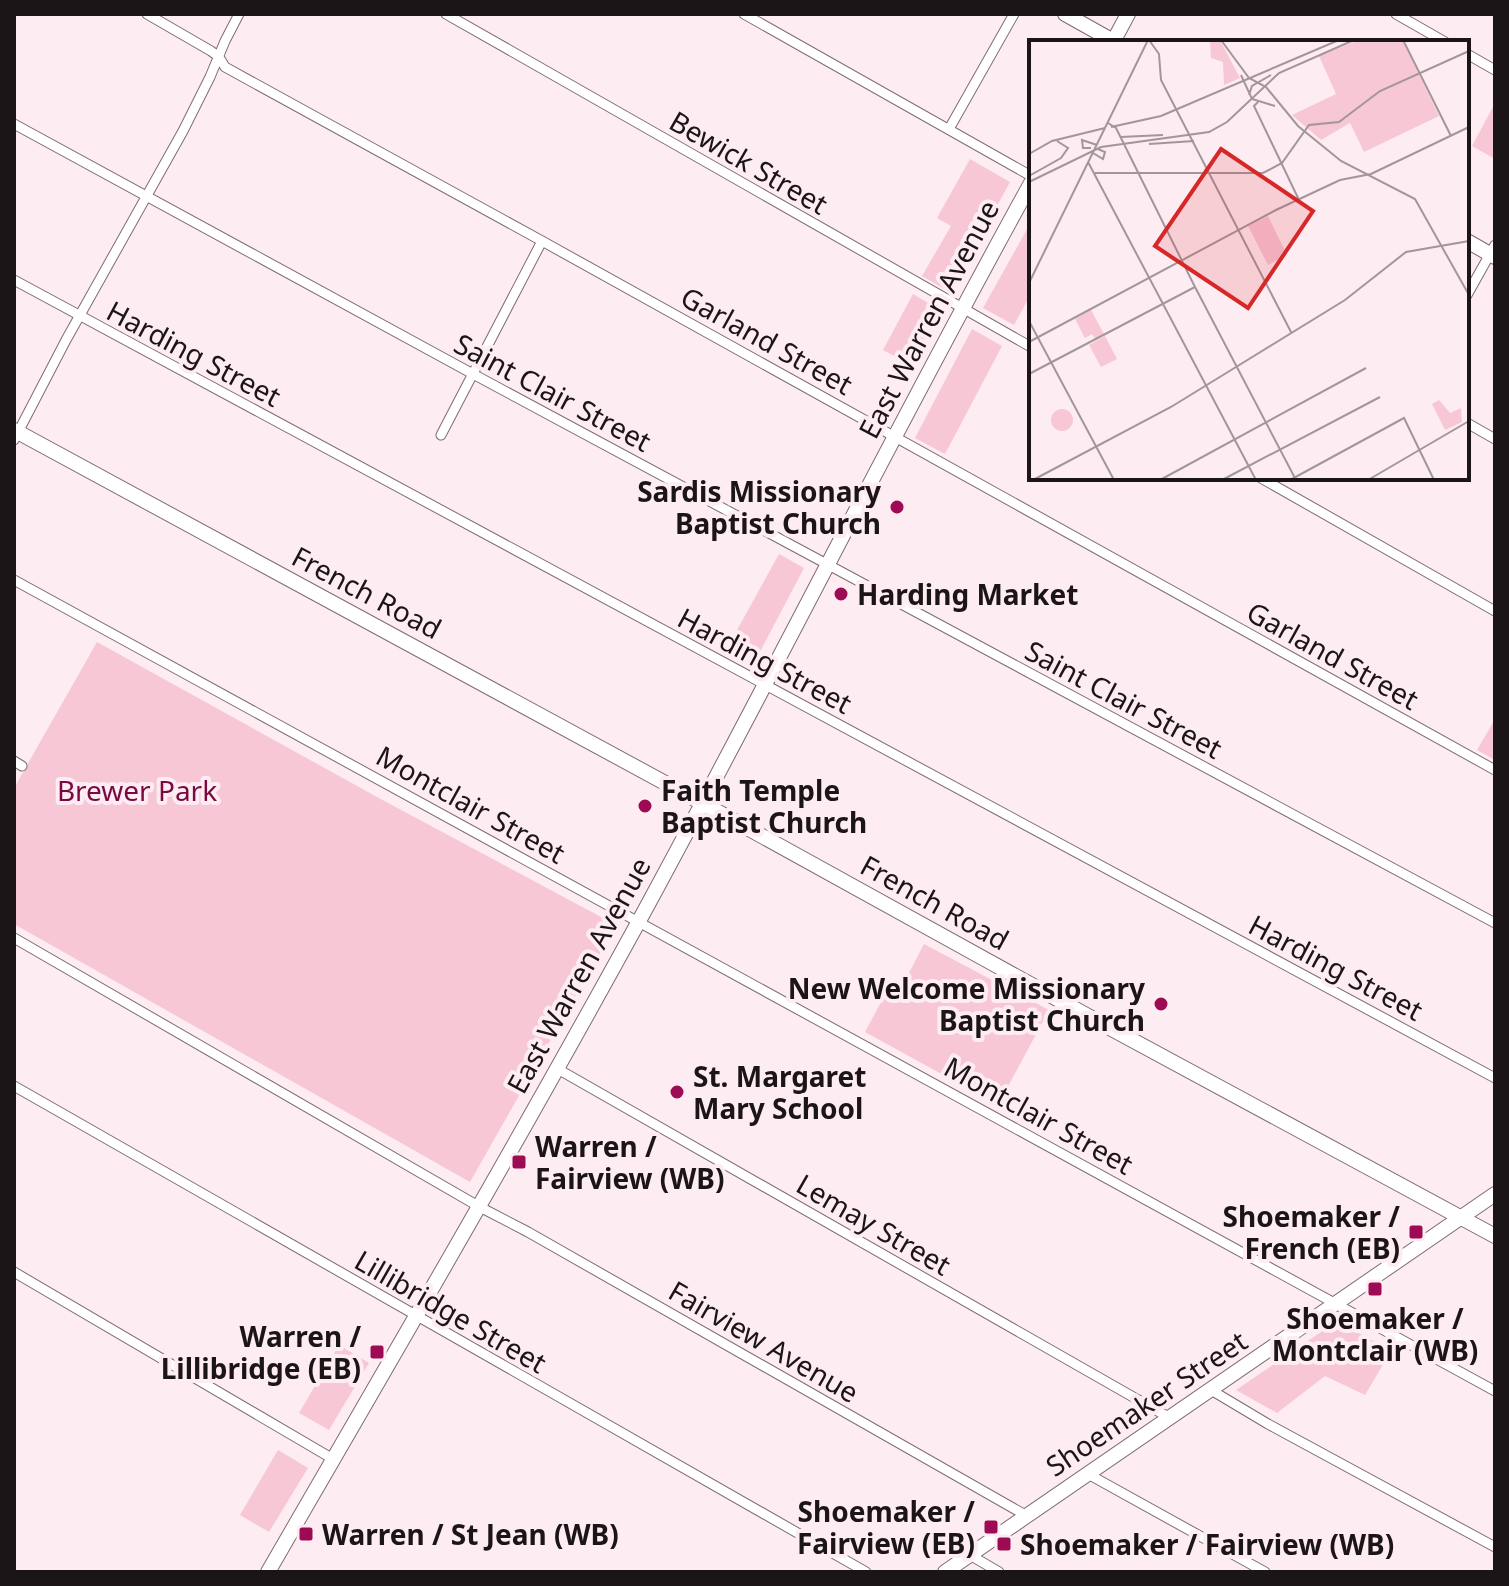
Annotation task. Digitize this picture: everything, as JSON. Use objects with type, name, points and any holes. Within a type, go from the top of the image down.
[{"type":"street","name":"Garland Street","points":[[147,14],[219,57],[225,67],[1495,770]]},
{"type":"street","points":[[15,434],[204,91],[239,14]]},
{"type":"street","name":"Bewick Street","points":[[446,14],[1029,346]]},
{"type":"street","points":[[744,14],[1029,175]]},
{"type":"street","points":[[949,129],[1014,14]]},
{"type":"street","points":[[1065,14],[1110,40]]},
{"type":"street","points":[[1115,40],[1128,14]]},
{"type":"street","points":[[1396,14],[1442,40]]},
{"type":"street","points":[[1469,55],[1495,70]]},
{"type":"street","name":"Saint Clair Street","points":[[14,124],[1495,923]]},
{"type":"street","name":"East Warren Avenue","points":[[268,1572],[638,922],[1029,187]]},
{"type":"street","points":[[441,435],[542,241]]},
{"type":"street","points":[[1469,242],[1493,252],[1469,292]]},
{"type":"street","name":"Harding Street","points":[[14,280],[1495,1078]]},
{"type":"street","points":[[1469,424],[1495,439]]},
{"type":"street","name":"French Road","points":[[15,434],[702,803],[1495,1236]]},
{"type":"street","points":[[1265,480],[1495,611]]},
{"type":"street","name":"Montclair Street","points":[[14,580],[1495,1391]]},
{"type":"street","name":"Fairview Avenue","points":[[14,938],[478,1206],[1027,1516]]},
{"type":"street","name":"Lemay Street","points":[[556,1068],[1170,1418]]},
{"type":"street","name":"Lillibridge Street","points":[[14,1086],[866,1572]]},
{"type":"street","name":"Shoemaker Street","points":[[945,1572],[1495,1194]]},
{"type":"street","points":[[14,1272],[333,1459]]},
{"type":"street","points":[[1211,1390],[1495,1547]]},
{"type":"street","points":[[1088,1474],[1265,1572]]},
{"type":"street","points":[[970,1555],[999,1572]]},
{"type":"green space","points":[[1495,103],[1495,159],[1472,146]]},
{"type":"green space","points":[[970,159],[1010,182],[950,292],[922,276],[951,226],[937,218]]},
{"type":"green space","points":[[1029,226],[1029,298],[1014,325],[983,308]]},
{"type":"green space","points":[[913,294],[940,310],[911,365],[883,350]]},
{"type":"green space","points":[[972,329],[1002,346],[945,454],[915,438]]},
{"type":"green space","points":[[779,554],[804,568],[753,665],[726,650]]},
{"type":"green space","name":"Brewer Park","points":[[97,642],[616,925],[470,1182],[14,924],[14,788]]},
{"type":"green space","points":[[1495,719],[1495,760],[1477,750]]},
{"type":"green space","points":[[924,944],[1049,1010],[998,1105],[865,1032],[888,989],[898,994]]},
{"type":"green space","points":[[1337,1321],[1391,1351],[1365,1395],[1325,1376],[1277,1413],[1236,1390]]},
{"type":"green space","points":[[339,1345],[369,1363],[329,1430],[299,1413]]},
{"type":"green space","points":[[278,1450],[308,1468],[269,1532],[240,1515]]},
{"type":"place","name":"Sardis Missionary Baptist Church","points":[[897,507]]},
{"type":"place","name":"Harding Market","points":[[841,594]]},
{"type":"place","name":"Faith Temple Baptist Church","points":[[645,806]]},
{"type":"place","name":"New Welcome Missionary Baptist Church","points":[[1161,1004]]},
{"type":"place","name":"St. Margaret Mary School","points":[[677,1092]]},
{"type":"place","name":"Warren / Fairview (WB)","points":[[519,1162]]},
{"type":"place","name":"Shoemaker / French (EB)","points":[[1416,1232]]},
{"type":"place","name":"Shoemaker / Montclair (WB)","points":[[1375,1289]]},
{"type":"place","name":"Warren / Lillibridge (EB)","points":[[377,1352]]},
{"type":"place","name":"Shoemaker / Fairview (EB)","points":[[991,1527]]},
{"type":"place","name":"Warren / St Jean (WB)","points":[[306,1534]]},
{"type":"place","name":"Shoemaker / Fairview (WB)","points":[[1004,1544]]}]
